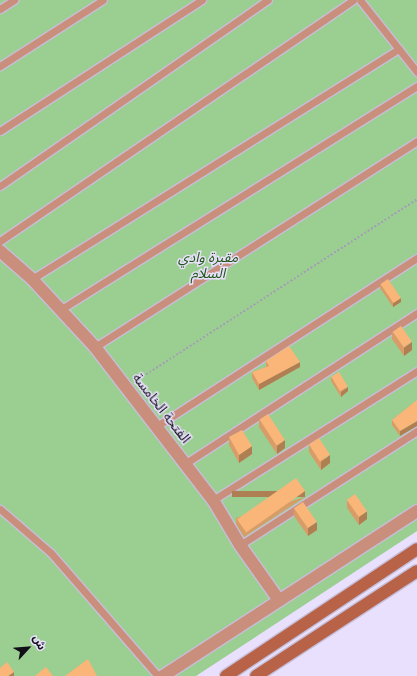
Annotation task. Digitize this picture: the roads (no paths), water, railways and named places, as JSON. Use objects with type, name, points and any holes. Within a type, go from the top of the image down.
[{"type":"main road","points":[[226,676],[417,549]]},
{"type":"main road","points":[[256,676],[417,571]]},
{"type":"street","name":"الفتحة الخامسة","points":[[0,251],[32,279],[95,347],[186,463],[213,500],[240,545],[279,600]]},
{"type":"street","points":[[163,676],[417,511]]},
{"type":"lane","points":[[0,9],[14,0]]},
{"type":"lane","points":[[0,66],[103,0]]},
{"type":"lane","points":[[0,131],[202,0]]},
{"type":"lane","points":[[0,186],[268,0]]},
{"type":"lane","points":[[0,241],[353,0]]},
{"type":"lane","points":[[360,0],[417,72]]},
{"type":"lane","points":[[32,279],[399,49]]},
{"type":"lane","points":[[60,310],[417,86]]},
{"type":"lane","points":[[95,347],[417,141]]},
{"type":"lane","points":[[157,426],[417,258]]},
{"type":"lane","points":[[186,463],[417,313]]},
{"type":"lane","points":[[213,500],[417,371]]},
{"type":"lane","points":[[240,545],[417,431]]},
{"type":"lane","points":[[0,509],[51,554],[158,676]]},
{"type":"park label","name":"مقبرة وادي السلام","points":[[208,266]]}]
